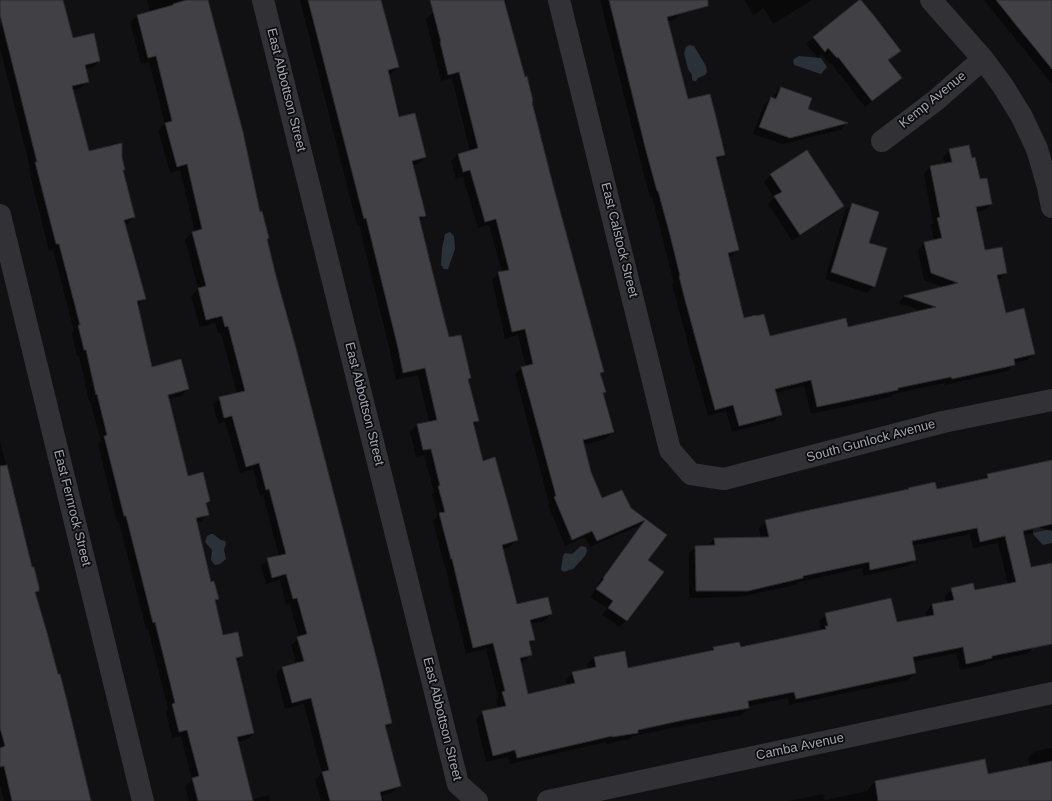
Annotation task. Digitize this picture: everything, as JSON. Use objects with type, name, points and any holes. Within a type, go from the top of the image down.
[{"type":"street","name":"East Abbottson Street","points":[[264,0],[458,784],[477,801]]},
{"type":"street","name":"East Calstock Street","points":[[559,0],[670,450],[691,474]]},
{"type":"street","points":[[931,0],[983,59],[1022,117],[1037,149],[1052,207]]},
{"type":"street","name":"Kemp Avenue","points":[[882,141],[935,101],[983,59]]},
{"type":"street","name":"East Fernrock Street","points":[[0,215],[143,801]]},
{"type":"street","name":"South Gunlock Avenue","points":[[691,474],[724,479],[943,422],[1052,400]]},
{"type":"street","name":"Camba Avenue","points":[[548,801],[1052,693]]},
{"type":"shaded area","points":[[689,45],[694,46],[706,66],[707,72],[705,75],[698,78],[696,81],[692,80],[692,75],[688,69],[684,53],[686,47]]},
{"type":"shaded area","points":[[799,56],[821,58],[827,67],[821,74],[794,65],[794,59]]},
{"type":"shaded area","points":[[450,232],[454,236],[455,249],[448,269],[444,269],[441,265],[442,249],[445,234]]},
{"type":"shaded area","points":[[1038,525],[1041,528],[1052,531],[1052,543],[1043,545],[1033,534],[1033,527]]},
{"type":"shaded area","points":[[211,534],[225,541],[226,544],[224,550],[226,559],[220,564],[215,565],[211,560],[212,550],[205,542],[207,536]]},
{"type":"shaded area","points":[[581,546],[586,547],[587,551],[585,556],[573,569],[563,572],[561,569],[563,556],[565,553],[572,554]]},
{"type":"building","points":[[0,0],[63,0],[73,38],[94,33],[100,61],[85,65],[89,82],[72,86],[89,151],[122,143],[122,157],[125,170],[123,170],[135,217],[124,220],[146,299],[137,301],[152,367],[181,359],[189,389],[168,395],[188,476],[203,472],[210,501],[206,503],[209,515],[196,518],[211,582],[214,581],[219,599],[215,600],[223,635],[238,632],[243,656],[236,658],[254,733],[237,737],[253,801],[198,801],[192,778],[199,776],[187,730],[179,732],[172,704],[175,703],[155,622],[153,623],[126,516],[124,516],[104,436],[107,435],[86,350],[84,350],[78,325],[80,325],[59,244],[56,244],[35,162],[37,162],[0,15]]},
{"type":"building","points":[[186,0],[208,0],[243,132],[260,212],[262,211],[269,238],[267,239],[276,276],[379,668],[392,723],[385,725],[401,786],[380,792],[382,801],[330,801],[322,772],[329,770],[311,698],[292,703],[282,667],[304,661],[297,637],[307,634],[297,598],[293,599],[286,574],[272,578],[267,558],[286,554],[269,489],[266,490],[259,463],[246,467],[232,416],[224,418],[219,397],[245,391],[228,326],[225,327],[222,316],[206,320],[198,288],[206,286],[192,232],[202,229],[187,164],[177,167],[165,123],[172,121],[156,56],[148,58],[137,15]]},
{"type":"building","points":[[308,0],[381,0],[399,67],[388,70],[399,117],[415,113],[426,157],[412,161],[426,216],[419,217],[435,282],[449,337],[461,335],[471,378],[468,379],[479,421],[473,422],[483,461],[495,457],[518,540],[502,545],[517,604],[548,597],[552,614],[530,620],[535,640],[529,641],[532,655],[520,658],[528,694],[575,683],[572,672],[596,667],[594,657],[625,651],[628,668],[714,650],[713,647],[739,642],[741,647],[826,629],[825,626],[828,626],[825,613],[891,598],[897,622],[934,615],[932,604],[954,600],[951,588],[973,583],[975,590],[1016,582],[1005,536],[980,542],[977,528],[912,541],[916,560],[870,570],[869,562],[803,576],[803,578],[748,591],[696,591],[695,546],[715,545],[714,538],[769,537],[765,520],[935,482],[937,489],[988,478],[987,474],[1052,460],[1052,524],[1023,531],[1031,567],[1052,563],[1052,644],[992,656],[992,658],[966,664],[963,647],[913,657],[916,673],[796,699],[794,692],[748,701],[749,708],[684,720],[638,730],[638,733],[612,736],[517,758],[515,750],[493,756],[482,711],[506,706],[502,692],[505,691],[493,643],[473,648],[452,559],[439,513],[445,512],[431,449],[423,450],[417,424],[437,420],[425,368],[403,373],[366,218],[364,219]]},
{"type":"building","points":[[430,0],[504,0],[525,77],[527,76],[553,185],[604,372],[600,373],[606,392],[603,393],[614,432],[583,440],[591,472],[602,498],[622,490],[631,508],[667,535],[648,560],[664,572],[627,621],[608,608],[613,601],[596,589],[645,520],[597,541],[592,531],[572,540],[554,497],[556,496],[521,367],[533,364],[525,329],[512,332],[498,272],[509,270],[496,219],[485,222],[470,170],[463,172],[458,154],[478,148],[459,72],[448,75]]},
{"type":"building","points":[[609,0],[708,0],[708,6],[667,17],[688,99],[710,94],[717,121],[725,155],[716,157],[739,250],[728,253],[744,318],[764,314],[770,336],[846,318],[848,327],[936,307],[904,296],[958,283],[931,273],[924,242],[942,238],[937,218],[940,217],[930,166],[952,162],[949,149],[969,145],[972,158],[975,157],[980,179],[987,178],[992,204],[976,207],[985,250],[1002,247],[1007,273],[997,275],[1006,313],[1024,308],[1035,354],[1014,359],[1015,365],[952,379],[951,377],[898,388],[898,390],[817,407],[811,380],[775,389],[782,415],[739,426],[733,405],[715,410],[685,300],[670,235],[645,147]]},
{"type":"building","points":[[859,0],[861,0],[875,17],[901,51],[888,60],[902,78],[872,101],[838,57],[837,58],[828,48],[825,52],[813,37]]},
{"type":"building","points":[[996,0],[1052,0],[1052,69],[1016,25]]},
{"type":"building","points":[[781,87],[812,98],[808,109],[848,123],[790,138],[759,127],[771,97],[776,99]]},
{"type":"building","points":[[807,150],[844,206],[800,235],[774,196],[782,192],[770,174]]},
{"type":"building","points":[[852,203],[879,212],[869,243],[887,248],[875,287],[831,272]]},
{"type":"building","points":[[7,465],[32,567],[34,567],[39,587],[39,591],[35,592],[58,674],[60,674],[91,801],[12,801],[4,766],[0,767],[0,748],[5,746],[0,728],[0,466]]},
{"type":"building","points":[[985,759],[988,774],[1052,761],[1052,801],[878,801],[875,781]]}]
